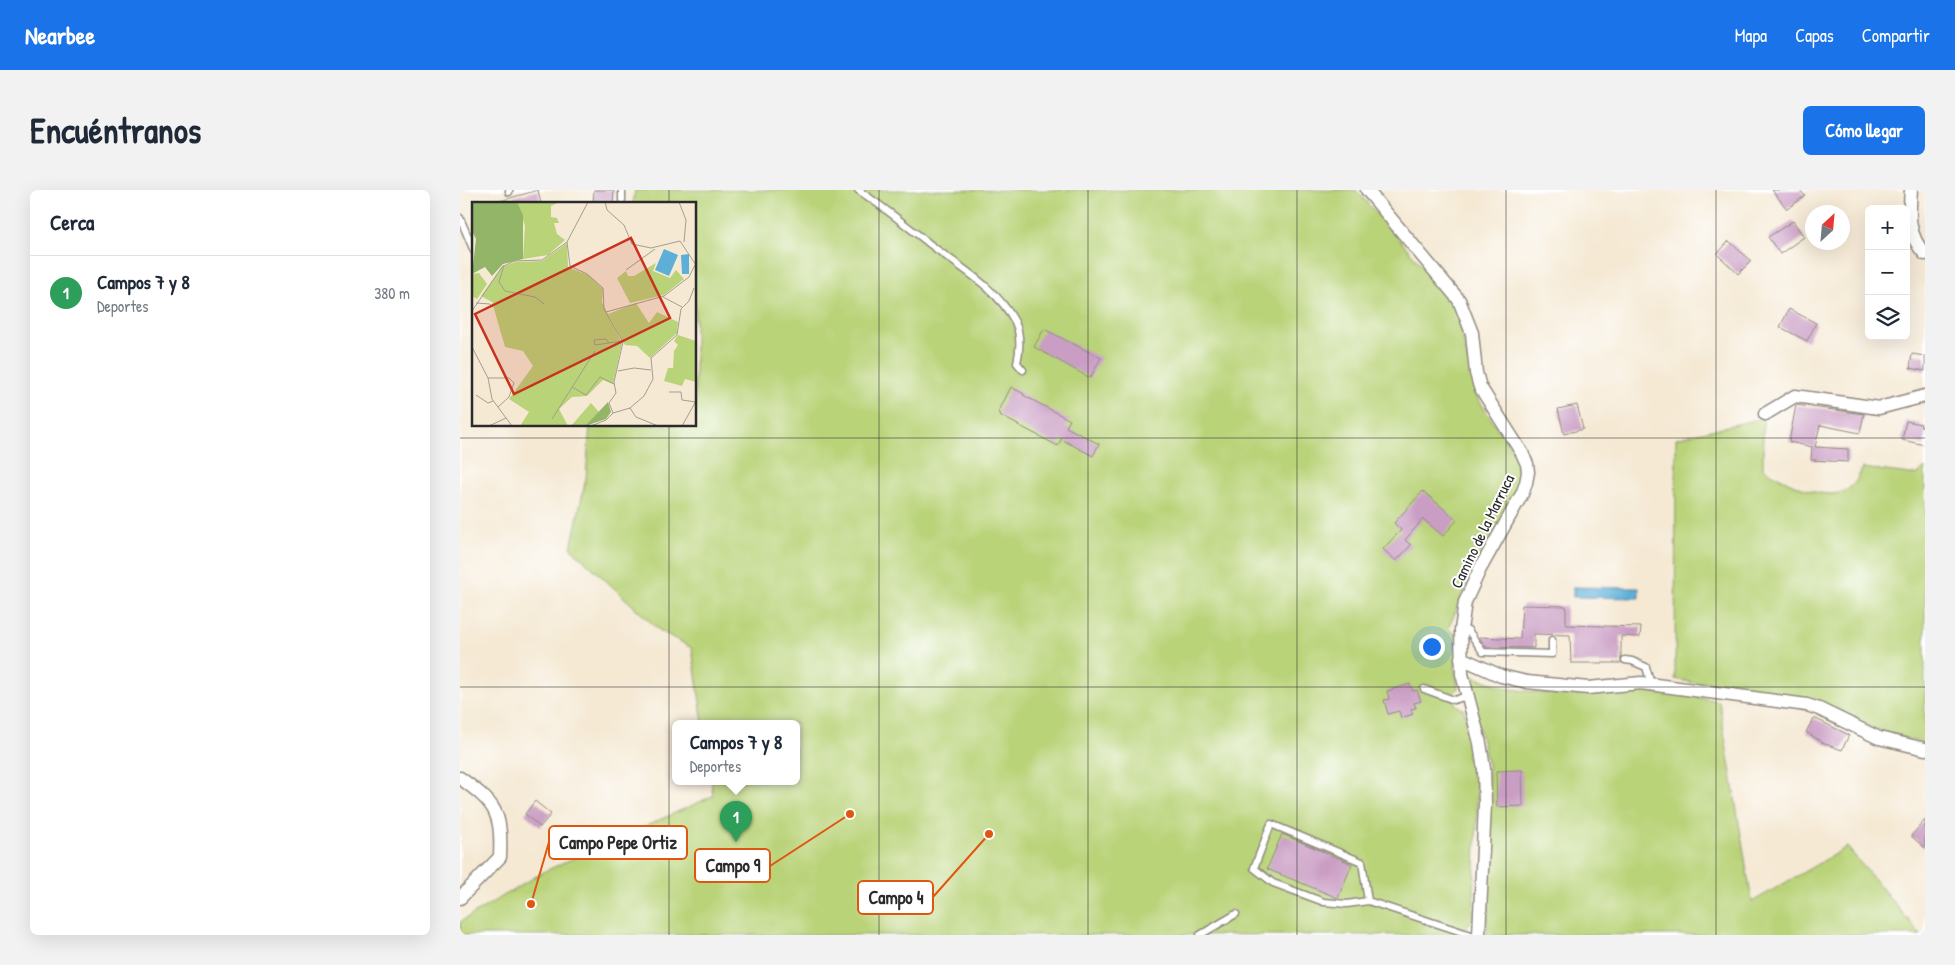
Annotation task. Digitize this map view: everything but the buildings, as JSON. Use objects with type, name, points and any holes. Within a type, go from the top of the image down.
[{"type":"street","name":"Camino de la Marruca","points":[[1367,190],[1459,300],[1472,333],[1476,373],[1480,387],[1527,464],[1528,472],[1522,494],[1480,568],[1465,602],[1461,630],[1462,674],[1480,743],[1484,786],[1485,804],[1479,935]]},
{"type":"street","points":[[1911,190],[1909,221],[1914,239],[1925,254]]},
{"type":"street","points":[[1765,414],[1795,396],[1879,408],[1925,396]]},
{"type":"street","points":[[1461,658],[1501,676],[1527,682],[1588,688],[1651,684],[1807,705],[1879,738],[1904,746],[1925,749]]},
{"type":"street","points":[[460,778],[483,795],[497,814],[501,836],[500,857],[460,898]]},
{"type":"lane","points":[[622,190],[622,200]]},
{"type":"lane","points":[[858,190],[878,203],[979,281],[1004,306],[1016,324],[1020,348],[1016,363],[1023,370]]},
{"type":"lane","points":[[460,218],[472,246]]},
{"type":"lane","points":[[1461,630],[1468,630],[1483,652],[1552,654],[1552,640]]},
{"type":"lane","points":[[1625,660],[1632,661],[1646,668],[1651,684]]},
{"type":"lane","points":[[1424,689],[1454,700],[1467,696]]},
{"type":"lane","points":[[1368,901],[1362,862],[1271,824],[1254,868],[1274,883],[1324,902],[1347,904],[1368,901],[1471,935]]},
{"type":"lane","points":[[1200,935],[1236,914]]},
{"type":"green space","points":[[635,190],[1356,190],[1431,276],[1458,311],[1478,399],[1516,456],[1521,470],[1522,480],[1518,490],[1479,561],[1474,561],[1468,572],[1471,576],[1448,629],[1456,635],[1455,670],[1458,688],[1452,695],[1456,705],[1464,710],[1474,749],[1467,751],[1467,759],[1477,761],[1473,920],[1467,926],[1466,935],[460,935],[460,922],[545,871],[713,796],[712,785],[800,785],[800,720],[703,720],[692,648],[659,630],[571,548],[586,478],[590,426],[696,426],[696,202],[633,202]]},
{"type":"green space","points":[[1763,418],[1763,468],[1808,490],[1833,494],[1844,491],[1853,485],[1863,468],[1917,475],[1925,468],[1925,743],[1790,705],[1675,679],[1676,438]]},
{"type":"green space","points":[[1469,675],[1510,689],[1543,693],[1582,694],[1627,691],[1670,693],[1719,701],[1752,902],[1847,847],[1921,935],[1487,935],[1490,830],[1488,765],[1467,680]]},
{"type":"water","points":[[1573,587],[1639,588],[1639,598],[1573,597]]},
{"type":"place","name":"Campo 9","points":[[850,814]]},
{"type":"place","name":"Campo 4","points":[[989,834]]},
{"type":"place","name":"Campos 7 y 8","points":[[736,842]]},
{"type":"place","name":"Campo Pepe Ortiz","points":[[531,904]]}]
